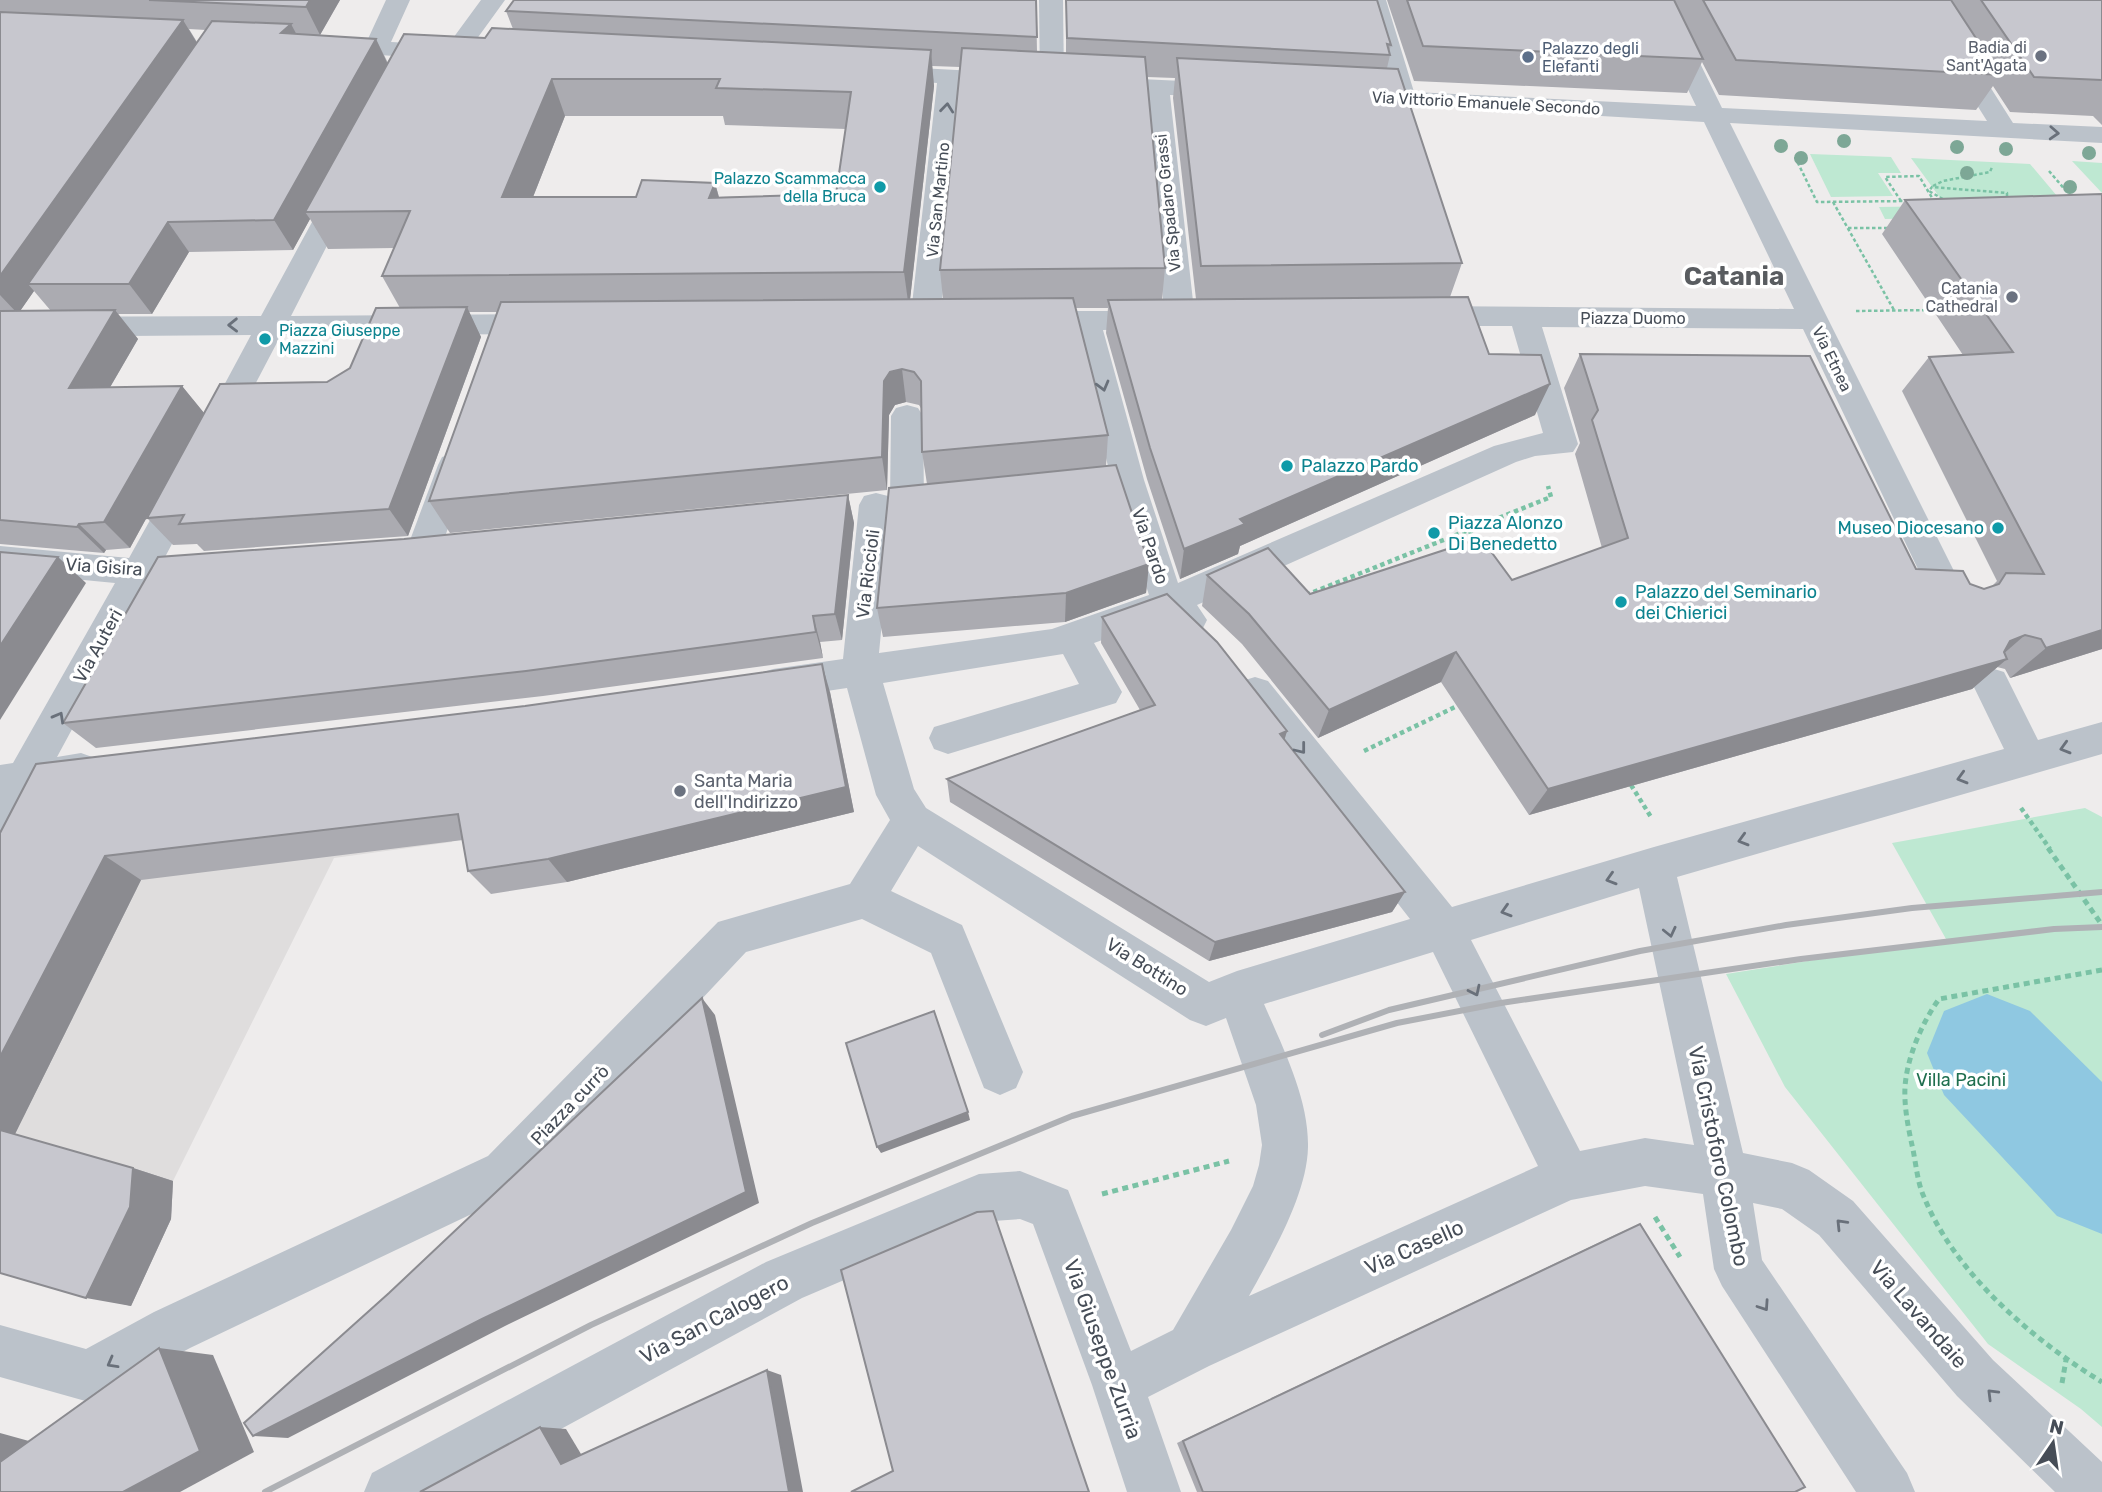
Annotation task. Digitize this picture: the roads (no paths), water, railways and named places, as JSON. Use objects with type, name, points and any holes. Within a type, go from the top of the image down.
[{"type":"street","points":[[376,48],[398,0]]},
{"type":"street","points":[[302,44],[466,53],[493,0]]},
{"type":"street","points":[[1051,0],[1052,82]]},
{"type":"street","points":[[1374,0],[1404,99]]},
{"type":"street","name":"Via Etnea","points":[[1657,0],[1952,603]]},
{"type":"street","points":[[1923,0],[2006,131],[2102,135]]},
{"type":"street","points":[[400,80],[415,51]]},
{"type":"street","points":[[858,72],[1253,91]]},
{"type":"street","name":"Via San Martino","points":[[924,322],[950,77]]},
{"type":"street","name":"Via Spadaro Grassi","points":[[1086,320],[1194,319],[1157,86]]},
{"type":"street","name":"Via Vittorio Emanuele Secondo","points":[[1332,95],[1708,105],[1760,118],[2006,131]]},
{"type":"street","name":"Via Auteri","points":[[0,824],[13,779],[139,572],[356,163]]},
{"type":"street","name":"Piazza Duomo","points":[[1398,317],[1812,319]]},
{"type":"street","points":[[745,688],[849,663],[1054,643],[1170,602],[1505,454],[1534,445],[1562,444],[1524,317]]},
{"type":"street","points":[[23,320],[119,326],[571,324]]},
{"type":"street","points":[[997,321],[1086,320]]},
{"type":"street","name":"Via Pardo","points":[[1086,320],[1128,480],[1160,582],[1170,602],[1224,654],[1444,930],[1567,1177]]},
{"type":"street","points":[[492,356],[503,324]]},
{"type":"street","name":"Via Riccioli","points":[[849,663],[878,505],[906,416]]},
{"type":"street","points":[[424,551],[465,434]]},
{"type":"street","points":[[1036,489],[1128,480]]},
{"type":"street","points":[[878,505],[944,499]]},
{"type":"street","name":"Via Gisira","points":[[0,559],[139,572],[234,565]]},
{"type":"street","points":[[948,738],[1103,692],[1072,637]]},
{"type":"street","points":[[849,663],[896,795],[912,820],[864,898],[947,939],[1000,1072]]},
{"type":"street","points":[[1991,683],[2011,764]]},
{"type":"street","name":"Via Bottino","points":[[912,820],[1206,1004],[1237,992],[1654,866],[2102,738]]},
{"type":"street","points":[[13,779],[121,765]]},
{"type":"street","name":"Via Cristoforo Colombo","points":[[1654,866],[1724,1173],[1739,1269],[1888,1492]]},
{"type":"street","name":"Piazza currò","points":[[0,1351],[89,1376],[172,1330],[505,1173],[733,936],[864,898]]},
{"type":"street","points":[[1191,1348],[1257,1230],[1284,1168],[1286,1146],[1269,1067],[1237,992]]},
{"type":"street","name":"Via Casello","points":[[1118,1385],[1191,1348],[1567,1177],[1645,1162],[1724,1173]]},
{"type":"street","name":"Via Lavandaie","points":[[1724,1173],[1792,1187],[1836,1218],[1975,1378],[2094,1492]]},
{"type":"street","name":"Via San Calogero","points":[[391,1492],[784,1280],[979,1198],[1020,1195],[1051,1207]]},
{"type":"street","name":"Via Giuseppe Zurria","points":[[1051,1207],[1118,1385],[1154,1492]]},
{"type":"waterway","points":[[1987,1053],[2102,1171]]},
{"type":"railway","points":[[1322,1035],[1389,1010],[1640,951],[1786,925],[1912,908],[2102,892]]},
{"type":"railway","points":[[265,1492],[591,1325],[812,1223],[1072,1116],[1397,1023],[1501,1003],[1801,959],[2054,929],[2102,927]]},
{"type":"place","name":"Badia di Sant'Agata","points":[[2041,56]]},
{"type":"place","name":"Palazzo degli Elefanti","points":[[1528,57]]},
{"type":"place","name":"Palazzo Scammacca della Bruca","points":[[880,187]]},
{"type":"place","name":"Catania Cathedral","points":[[2012,297]]},
{"type":"place","name":"Piazza Giuseppe Mazzini","points":[[265,339]]},
{"type":"place","name":"Palazzo Pardo","points":[[1287,466]]},
{"type":"place","name":"Museo Diocesano","points":[[1998,528]]},
{"type":"place","name":"Piazza Alonzo Di Benedetto","points":[[1434,533]]},
{"type":"place","name":"Palazzo del Seminario dei Chierici","points":[[1621,602]]},
{"type":"place","name":"Santa Maria dell'Indirizzo","points":[[680,791]]},
{"type":"district","name":"Catania","points":[[1734,276]]},
{"type":"park label","name":"Villa Pacini","points":[[1961,1080]]}]
